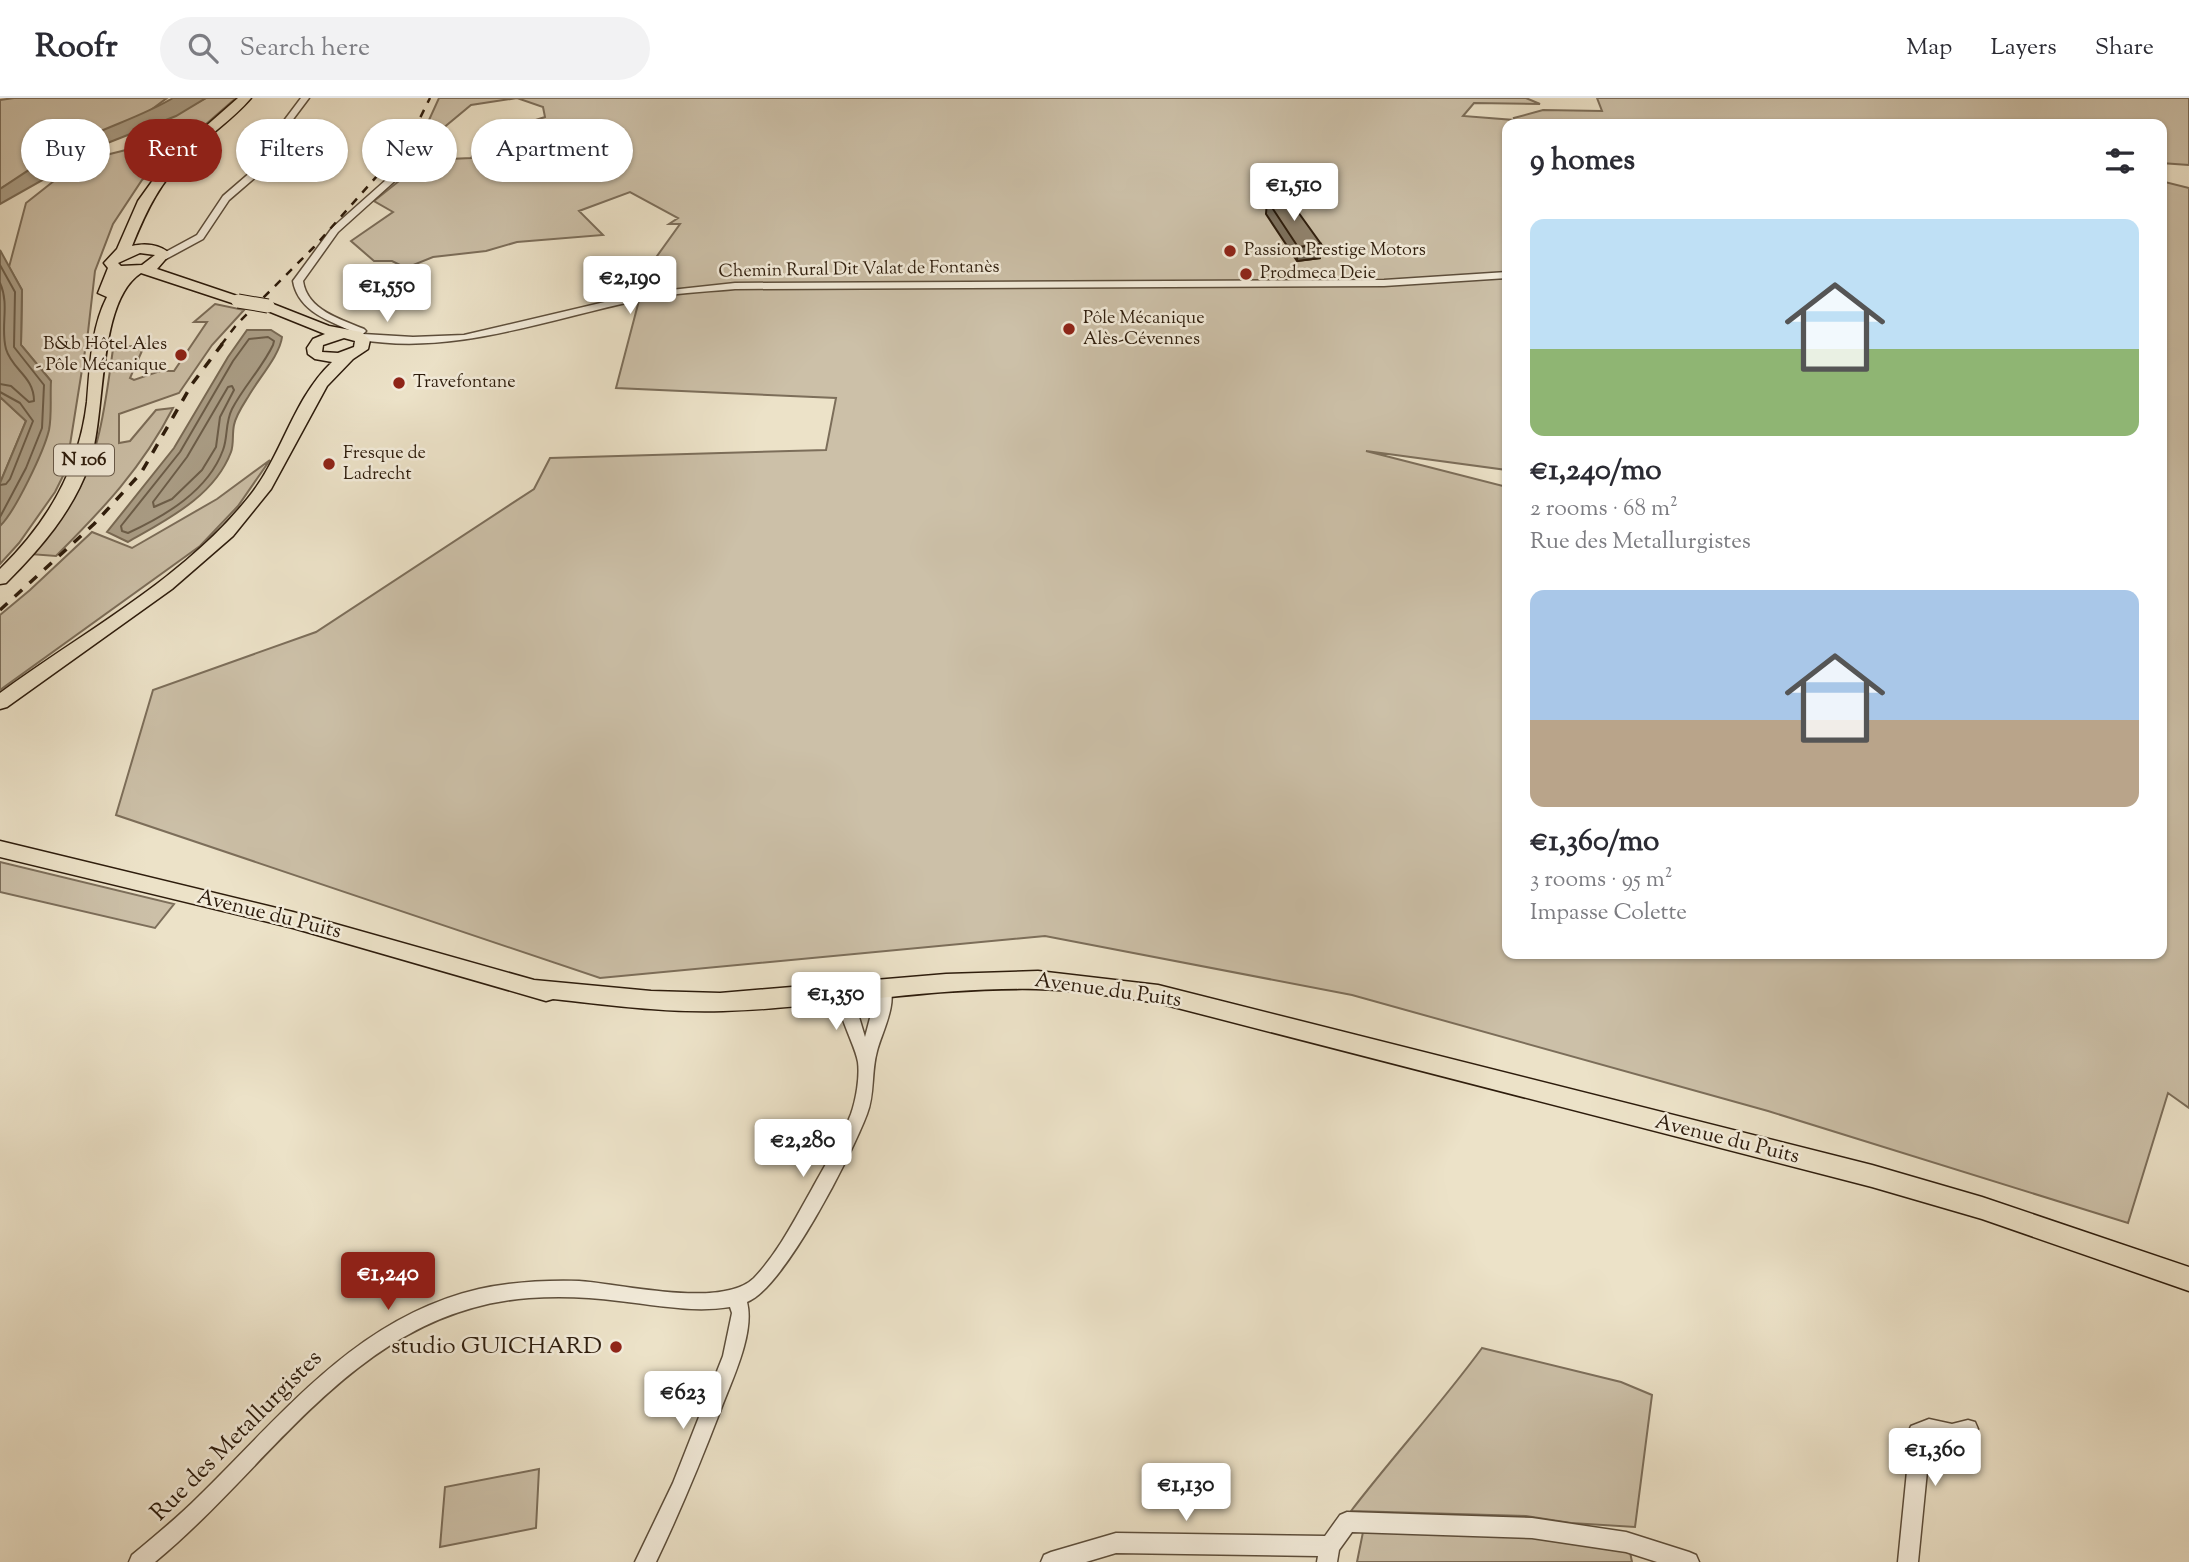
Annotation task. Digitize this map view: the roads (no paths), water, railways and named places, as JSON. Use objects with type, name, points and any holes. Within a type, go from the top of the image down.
[{"type":"main road","name":"N 106","points":[[221,119],[245,98]]},
{"type":"main road","name":"N 106","points":[[0,579],[33,544],[76,481],[94,416],[105,290],[144,201],[158,182]]},
{"type":"main road","name":"N 106","points":[[158,254],[146,247],[139,238],[143,216],[159,182]]},
{"type":"main road","points":[[116,262],[138,249],[158,254]]},
{"type":"main road","points":[[138,270],[158,254]]},
{"type":"main road","points":[[158,254],[169,277]]},
{"type":"main road","points":[[116,262],[169,277],[197,291],[285,310],[303,321],[353,342]]},
{"type":"main road","name":"N 106","points":[[105,314],[116,286],[138,270]]},
{"type":"main road","points":[[303,321],[319,349],[322,367],[319,386]]},
{"type":"main road","points":[[319,349],[331,358],[353,342]]},
{"type":"main road","points":[[319,349],[353,342]]},
{"type":"main road","points":[[0,703],[162,586],[215,544],[254,503],[270,479],[319,386],[353,342]]},
{"type":"main road","name":"Avenue du Puits","points":[[0,849],[293,920],[536,988],[562,999],[669,1011],[754,1013],[846,998],[884,995],[1034,993],[1155,1004],[1259,1021],[1872,1176],[1994,1212],[2189,1279]]},
{"type":"street","points":[[158,254],[181,248],[200,237],[226,198],[269,159],[280,142],[291,115],[305,98]]},
{"type":"street","points":[[353,342],[361,331],[339,323],[309,303],[298,287],[301,276],[335,230],[391,182]]},
{"type":"street","name":"Chemin Rural Dit Valat de Fontanès","points":[[353,342],[464,338],[643,296],[709,288],[1227,287],[1401,282],[1502,275]]},
{"type":"street","points":[[866,1063],[880,1023],[884,995]]},
{"type":"street","points":[[645,1562],[706,1427],[732,1356],[741,1313],[737,1297],[750,1292],[781,1259],[849,1136],[866,1090],[866,1063],[846,998]]},
{"type":"street","name":"Rue des Metallurgistes","points":[[139,1562],[212,1499],[323,1382],[359,1352],[414,1321],[474,1298],[511,1291],[568,1289],[716,1301],[737,1297]]},
{"type":"street","points":[[1908,1562],[1918,1461],[1918,1433],[1929,1428],[1952,1433],[1968,1429]]},
{"type":"street","points":[[1051,1562],[1116,1543],[1328,1554],[1347,1522],[1532,1528],[1626,1542],[1689,1562]]},
{"type":"water","points":[[173,98],[206,98],[168,119],[129,119]]},
{"type":"water","points":[[124,121],[124,136],[110,142],[110,127]]},
{"type":"water","points":[[21,175],[21,182],[39,182],[0,204],[0,189]]},
{"type":"water","points":[[0,250],[22,290],[21,345],[51,381],[49,430],[46,440],[21,495],[0,526],[0,483],[26,421],[0,397]]},
{"type":"water","points":[[247,330],[271,330],[282,337],[273,359],[236,418],[232,449],[223,468],[213,482],[187,506],[128,542],[107,532],[174,448]]},
{"type":"railway","points":[[221,345],[237,324],[314,247],[409,140],[430,98]]},
{"type":"railway","points":[[0,610],[94,524],[141,473],[192,384],[223,343]]},
{"type":"place","name":"Passion Prestige Motors","points":[[1230,251]]},
{"type":"place","name":"Prodmeca Deie","points":[[1246,274]]},
{"type":"place","name":"Pôle Mécanique Alès-Cévennes","points":[[1069,329]]},
{"type":"place","name":"B&b Hôtel Ales - Pôle Mécanique","points":[[181,355]]},
{"type":"place","name":"Travefontane","points":[[399,383]]},
{"type":"place","name":"Fresque de Ladrecht","points":[[329,464]]},
{"type":"place","name":"studio GUICHARD","points":[[616,1347]]}]
